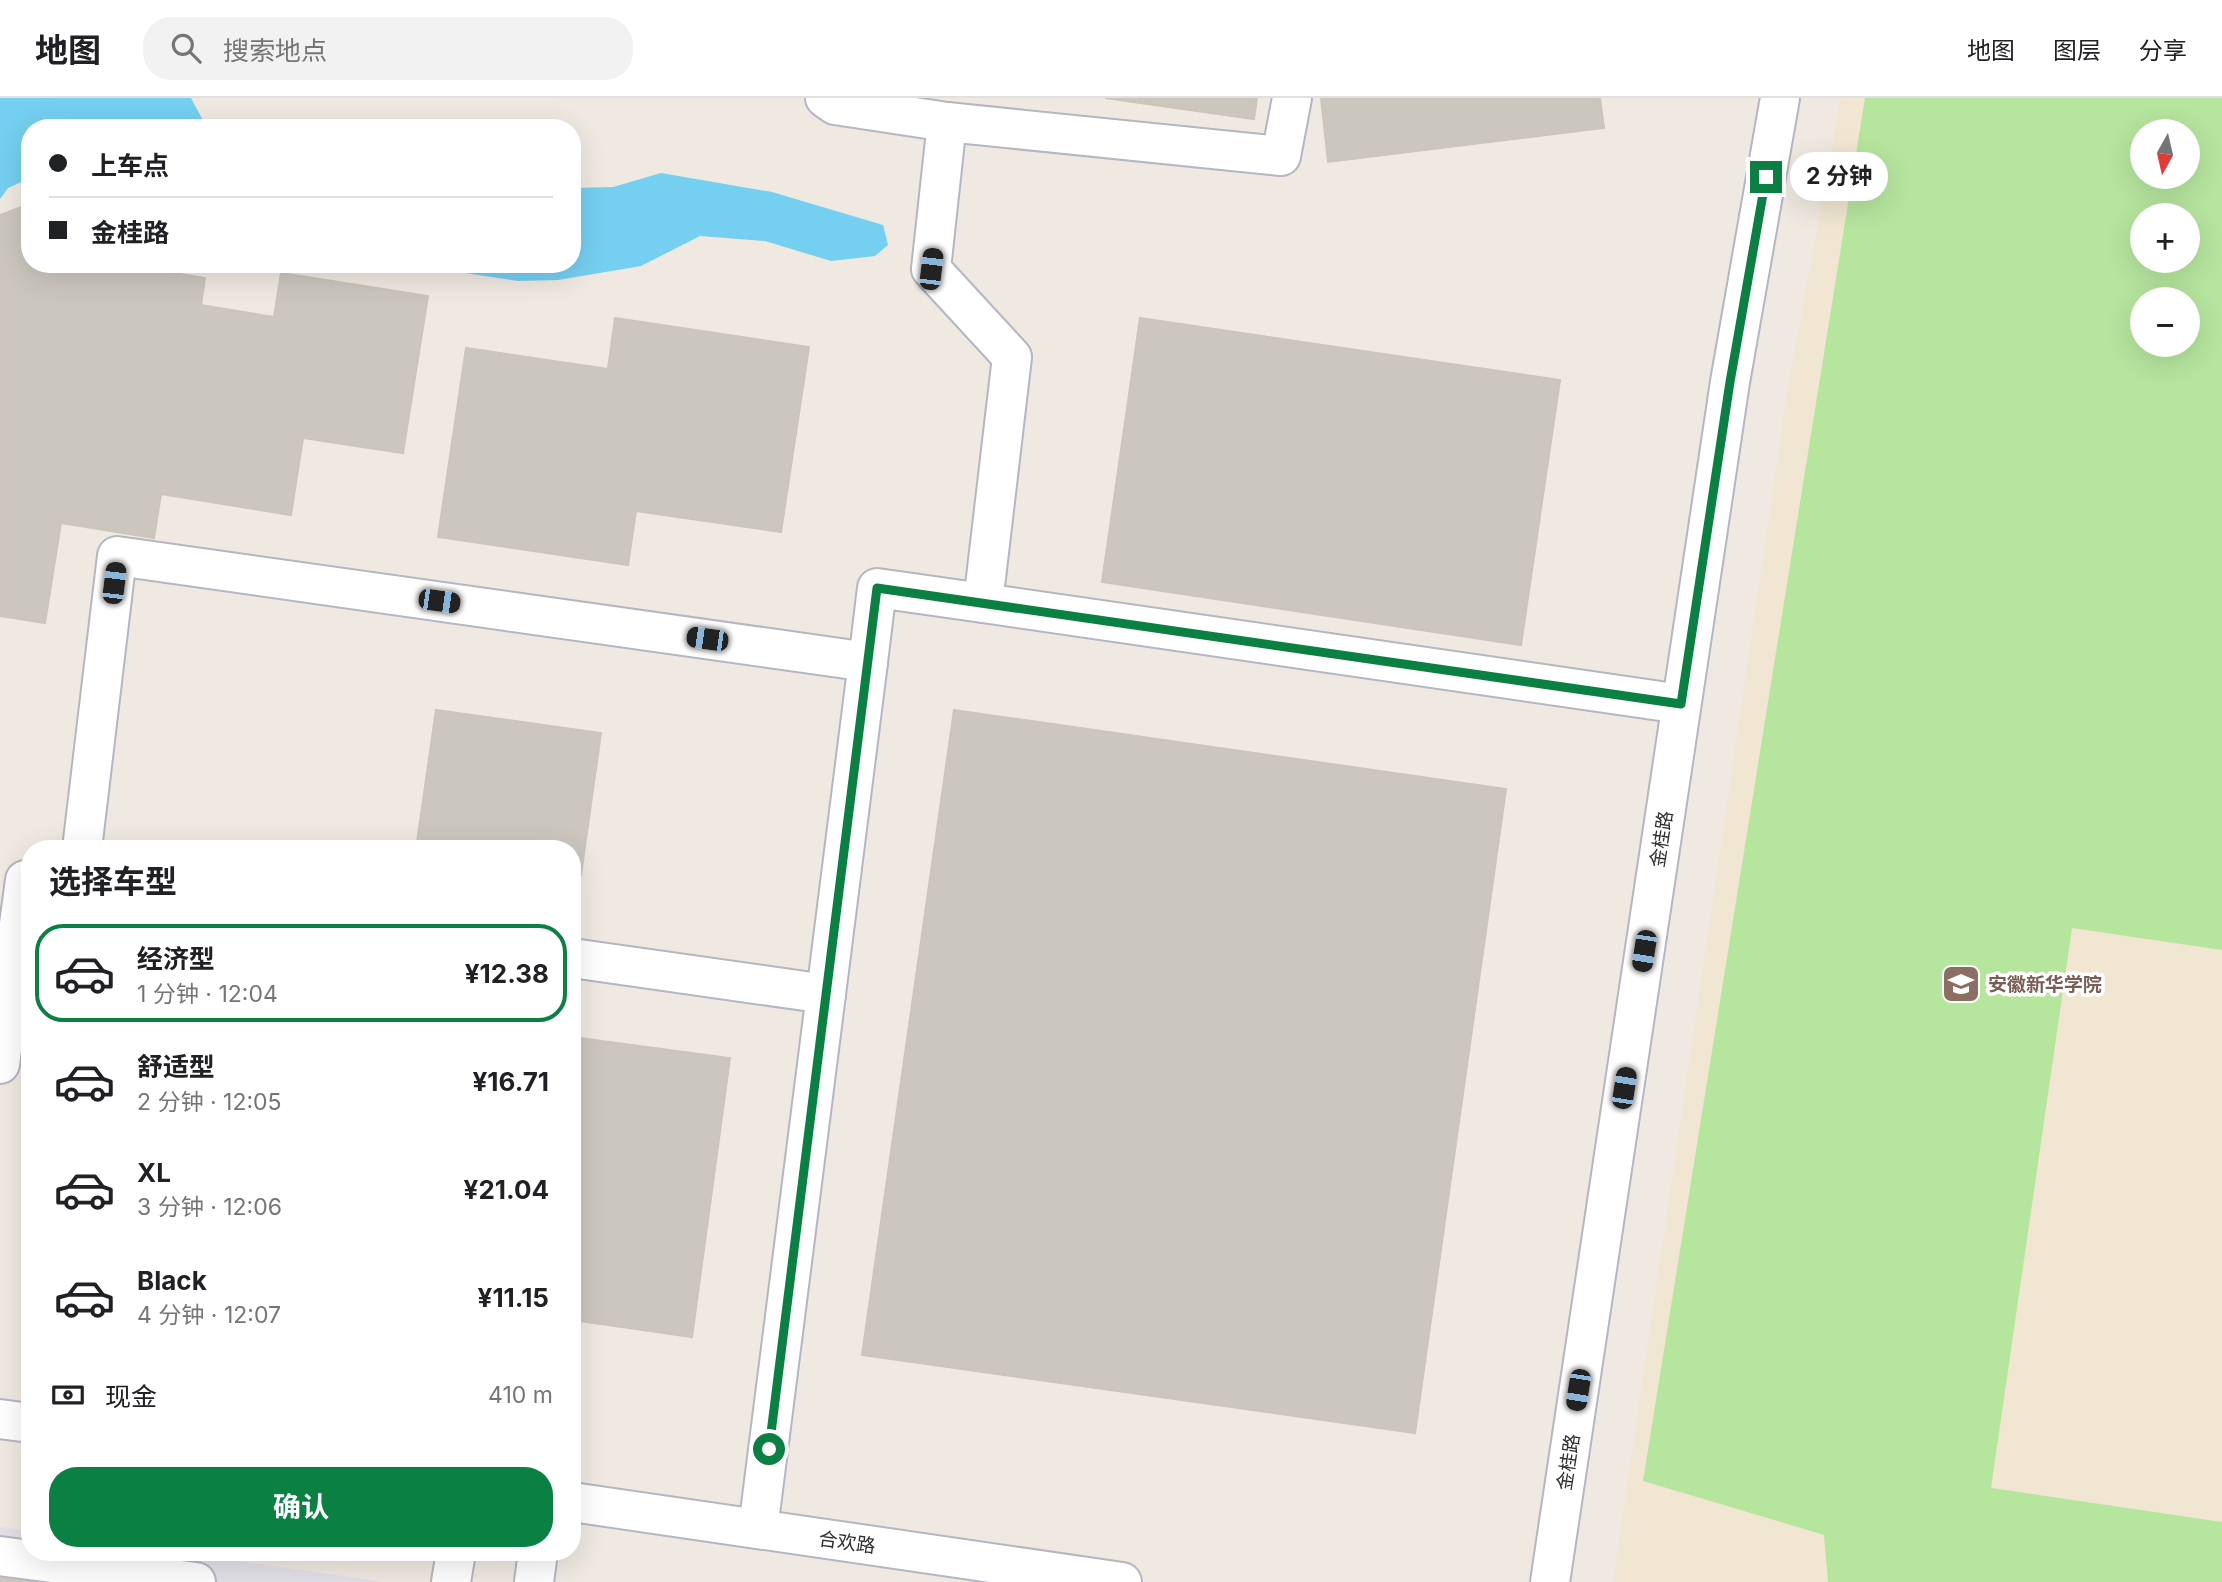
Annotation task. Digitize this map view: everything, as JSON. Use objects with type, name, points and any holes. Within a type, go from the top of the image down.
[{"type":"street","points":[[825,98],[835,105],[947,122],[1281,156],[1292,98]]},
{"type":"street","name":"金桂路","points":[[1550,1582],[1730,382],[1780,98]]},
{"type":"street","points":[[947,122],[931,269],[1012,357],[983,603]]},
{"type":"street","points":[[83,840],[117,556],[868,662]]},
{"type":"street","points":[[758,1529],[877,588],[1681,704]]},
{"type":"street","points":[[0,1064],[18,879]]},
{"type":"street","points":[[581,959],[826,994]]},
{"type":"street","points":[[0,1419],[21,1422]]},
{"type":"street","name":"合欢路","points":[[581,1503],[758,1529],[918,1567],[1122,1582]]},
{"type":"street","points":[[0,1556],[21,1559]]},
{"type":"street","points":[[38,1561],[196,1582]]},
{"type":"street","points":[[451,1582],[454,1561]]},
{"type":"street","points":[[534,1582],[537,1561]]},
{"type":"shaded area","name":"安徽新华学院","points":[[1841,98],[2222,98],[2222,1582],[1613,1582],[1788,387]]},
{"type":"shaded area","points":[[0,1527],[21,1530],[21,1561],[239,1561],[384,1582],[0,1582]]},
{"type":"green space","name":"安徽新华学院","points":[[1865,98],[2222,98],[2222,950],[2072,928],[1991,1488],[2222,1522],[2222,1582],[1828,1582],[1824,1535],[1643,1481]]},
{"type":"water","points":[[0,98],[191,98],[202,119],[21,119],[21,182],[8,188],[0,199]]},
{"type":"water","points":[[661,173],[772,192],[883,225],[888,245],[875,256],[831,261],[765,241],[700,236],[641,266],[558,280],[518,281],[465,273],[581,273],[581,188],[613,187]]},
{"type":"building","points":[[1105,98],[1257,98],[1254,119]]},
{"type":"building","points":[[1321,98],[1600,98],[1604,128],[1328,162]]},
{"type":"building","points":[[21,207],[21,273],[174,273],[205,278],[201,305],[274,317],[281,273],[428,296],[403,453],[303,438],[291,515],[161,494],[154,538],[61,523],[45,623],[0,616],[0,215]]},
{"type":"building","points":[[615,318],[809,347],[781,532],[636,511],[628,565],[438,537],[466,348],[608,369]]},
{"type":"building","points":[[1140,318],[1560,380],[1521,645],[1102,582]]},
{"type":"building","points":[[436,710],[601,733],[581,875],[581,840],[417,840]]},
{"type":"building","points":[[954,710],[1506,789],[1415,1433],[862,1355]]},
{"type":"building","points":[[581,1038],[730,1058],[692,1337],[581,1321]]},
{"type":"building","points":[[0,1577],[33,1582],[0,1582]]},
{"type":"place","name":"安徽新华学院","points":[[1961,984]]},
{"type":"route","points":[[769,1449],[877,588],[1681,704],[1730,382],[1766,177]]}]
